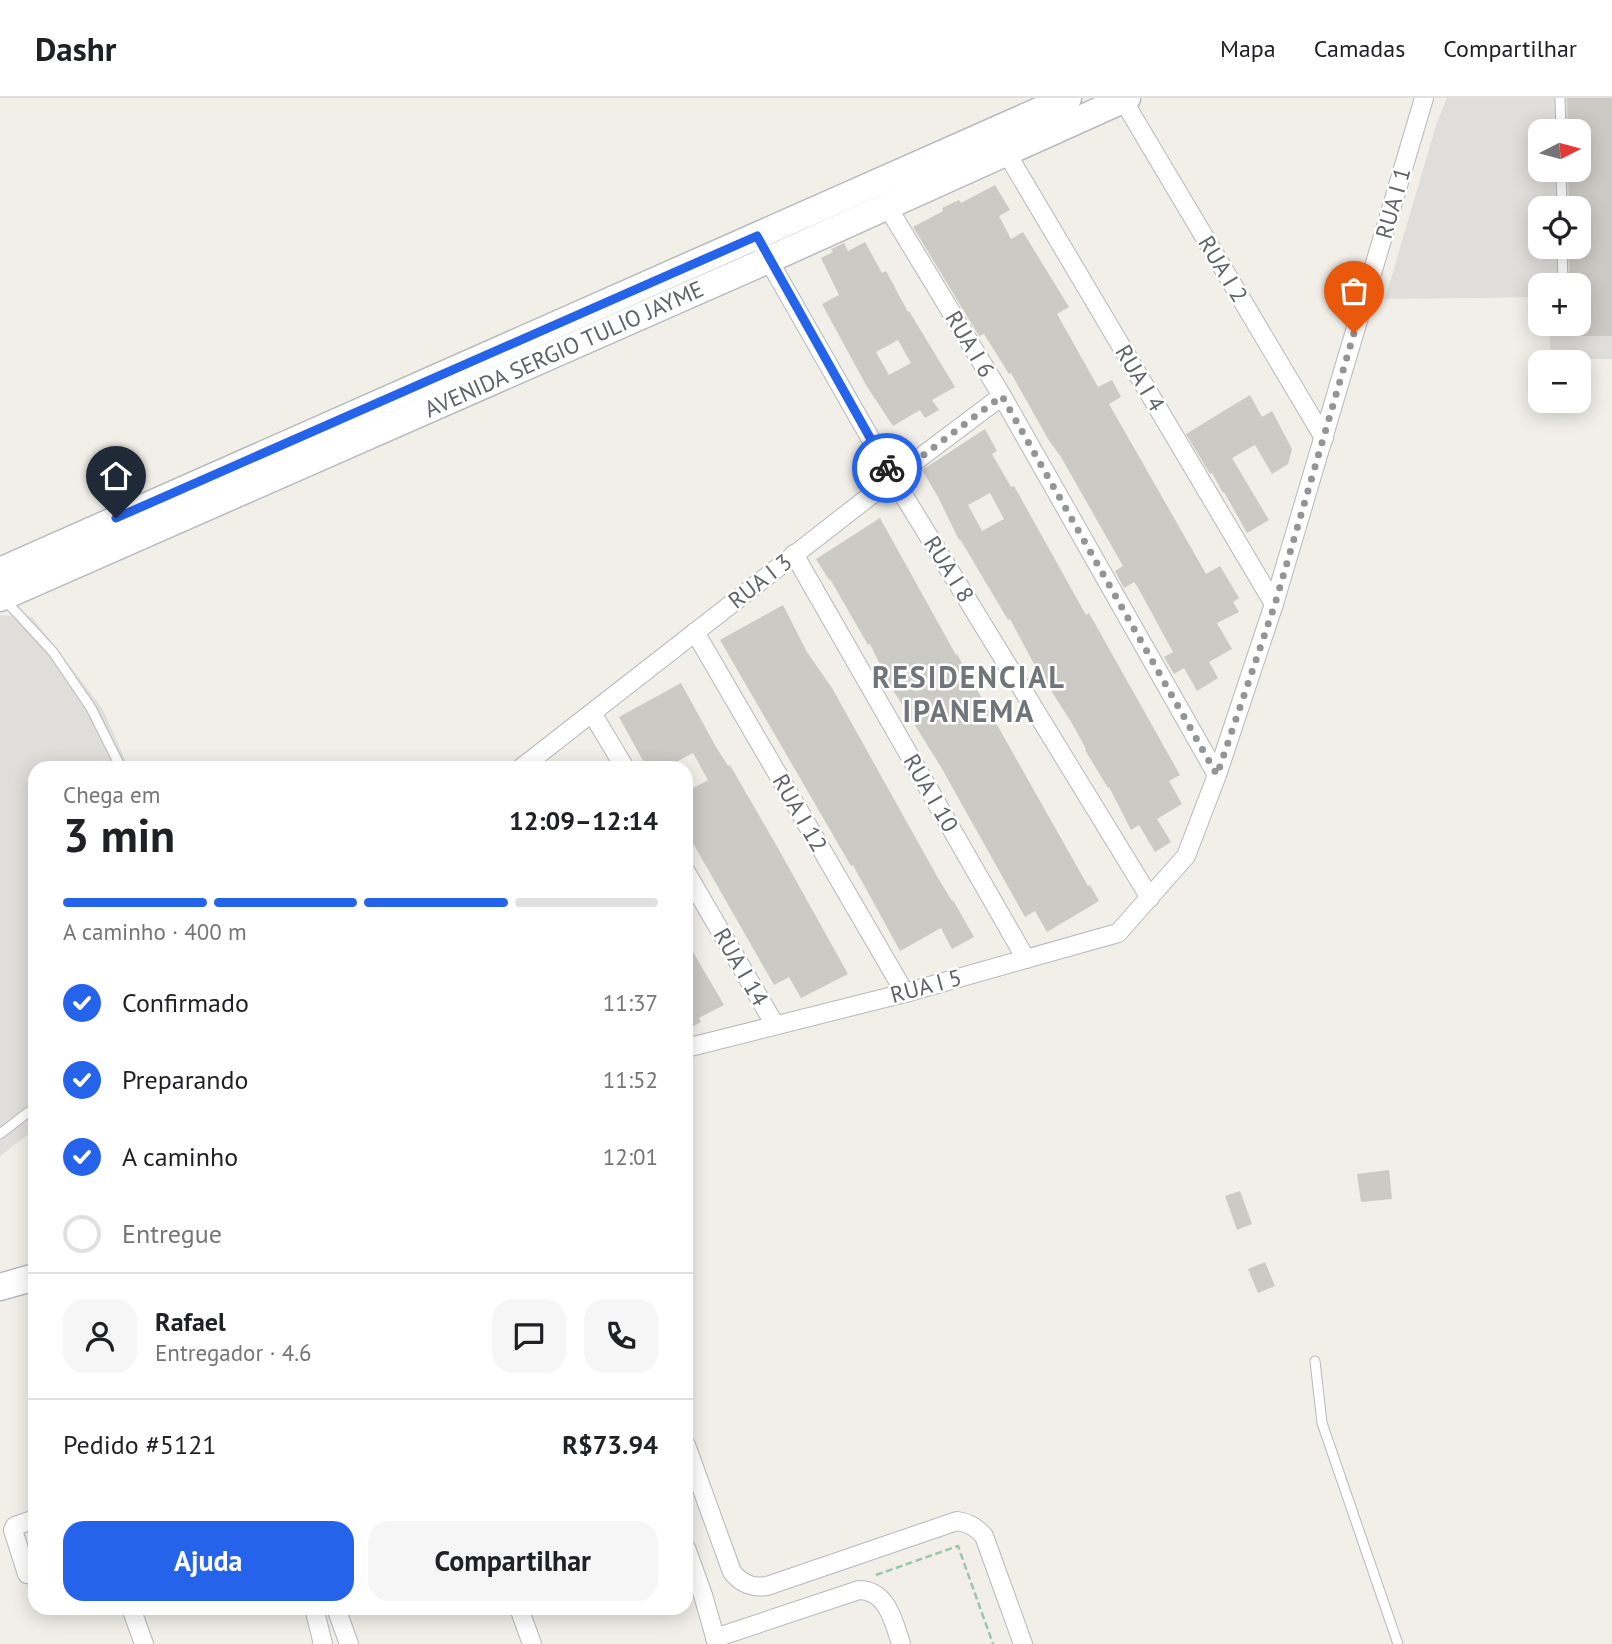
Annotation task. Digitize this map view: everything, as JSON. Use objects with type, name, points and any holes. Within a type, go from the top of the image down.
[{"type":"street","name":"AVENIDA SERGIO TULIO JAYME","points":[[0,570],[1068,98]]},
{"type":"street","name":"RUA I 1","points":[[1150,898],[1186,856],[1217,775],[1275,604],[1424,98]]},
{"type":"street","name":"AVENIDA SERGIO TULIO JAYME","points":[[1,596],[768,260],[1125,99]]},
{"type":"street","name":"RUA I 2","points":[[1125,99],[1324,438]]},
{"type":"street","name":"RUA I 4","points":[[1006,152],[1275,604]]},
{"type":"street","name":"RUA I 6","points":[[887,206],[1002,396],[1217,775]]},
{"type":"street","name":"RUA I 8","points":[[757,236],[768,260],[893,478],[1150,898]]},
{"type":"street","name":"RUA I 3","points":[[531,761],[794,554],[1002,396]]},
{"type":"street","name":"RUA I 10","points":[[794,554],[1026,959]]},
{"type":"street","name":"RUA I 12","points":[[695,632],[905,993]]},
{"type":"street","points":[[592,713],[621,761]]},
{"type":"street","name":"RUA I 14","points":[[693,884],[775,1025]]},
{"type":"street","name":"RUA I 5","points":[[693,1046],[905,993],[1118,933],[1150,898]]},
{"type":"street","points":[[0,1287],[28,1278]]},
{"type":"street","points":[[693,1464],[732,1572],[741,1582],[767,1586],[957,1521],[964,1522],[984,1536],[1023,1644]]},
{"type":"street","points":[[28,1521],[15,1526],[13,1530],[28,1574]]},
{"type":"street","points":[[693,1570],[716,1641],[859,1590],[869,1590],[876,1593],[892,1616],[901,1644]]},
{"type":"street","points":[[134,1615],[144,1644]]},
{"type":"street","points":[[316,1615],[323,1644]]},
{"type":"street","points":[[339,1615],[349,1644]]},
{"type":"street","points":[[522,1615],[532,1644]]},
{"type":"lane","points":[[1560,98],[1561,119]]},
{"type":"lane","points":[[1,596],[53,652],[91,708],[118,761]]},
{"type":"lane","points":[[0,1133],[28,1112]]},
{"type":"lane","points":[[1315,1362],[1322,1423],[1398,1644]]},
{"type":"path","points":[[859,1590],[863,1580],[958,1546],[993,1644]]},
{"type":"shaded area","points":[[1447,98],[1612,98],[1612,359],[1591,359],[1591,350],[1550,350],[1550,336],[1591,336],[1591,273],[1528,273],[1528,297],[1385,299],[1437,122]]},
{"type":"shaded area","points":[[0,615],[32,617],[102,708],[126,761],[28,761],[28,1134],[0,1156]]},
{"type":"building","points":[[1567,98],[1612,98],[1612,336],[1591,336],[1591,273],[1570,273],[1569,259],[1591,259],[1591,196],[1569,196],[1568,182],[1591,182],[1591,119],[1568,119]]},
{"type":"building","points":[[995,185],[1010,210],[999,216],[1011,239],[1023,232],[1069,307],[1057,314],[1098,387],[1112,380],[1121,397],[1109,404],[1206,574],[1220,566],[1239,598],[1233,602],[1239,612],[1217,623],[1232,649],[1209,662],[1218,678],[1197,691],[1184,668],[1174,674],[1164,657],[1173,652],[1137,586],[1134,582],[1124,588],[1115,571],[1123,566],[1061,457],[1011,373],[1009,374],[984,334],[979,336],[913,227],[943,211],[942,208],[959,200],[961,203]]},
{"type":"building","points":[[865,242],[882,273],[886,271],[955,387],[932,400],[939,410],[925,418],[920,410],[893,426],[866,385],[822,304],[839,295],[821,258],[844,243],[848,251]],"holes":[[[898,340],[911,363],[889,375],[876,352]]]},
{"type":"building","points":[[1250,395],[1262,417],[1272,411],[1292,449],[1288,464],[1272,474],[1255,445],[1232,458],[1269,520],[1247,533],[1186,434]]},
{"type":"building","points":[[985,429],[997,451],[992,454],[1011,487],[1014,486],[1086,615],[1089,613],[1180,775],[1169,781],[1182,804],[1157,819],[1171,842],[1155,852],[1139,825],[1131,830],[1073,725],[959,540],[922,470]],"holes":[[[990,493],[1004,519],[982,531],[968,505]]]},
{"type":"building","points":[[880,518],[1088,886],[1090,885],[1099,901],[1047,932],[1035,911],[1025,917],[941,767],[891,687],[870,644],[868,645],[816,559]]},
{"type":"building","points":[[783,605],[807,652],[832,688],[974,937],[952,949],[941,928],[900,951],[853,865],[851,866],[720,640]]},
{"type":"building","points":[[681,683],[848,974],[801,998],[789,977],[774,985],[693,843],[693,788],[708,780],[693,753],[678,761],[643,761],[619,717]]},
{"type":"building","points":[[693,952],[724,1005],[699,1018],[701,1022],[693,1026]]},
{"type":"building","points":[[1389,1170],[1392,1199],[1361,1202],[1357,1174]]},
{"type":"building","points":[[1240,1191],[1252,1224],[1237,1230],[1225,1196]]},
{"type":"building","points":[[1265,1262],[1275,1286],[1258,1293],[1248,1269]]},
{"type":"way so far","points":[[887,468],[893,478],[1002,396],[1217,775],[1275,604],[1354,333]]},
{"type":"district","name":"RESIDENCIAL IPANEMA","points":[[969,695]]},
{"type":"route","points":[[116,518],[757,236],[768,260],[887,468]]}]
